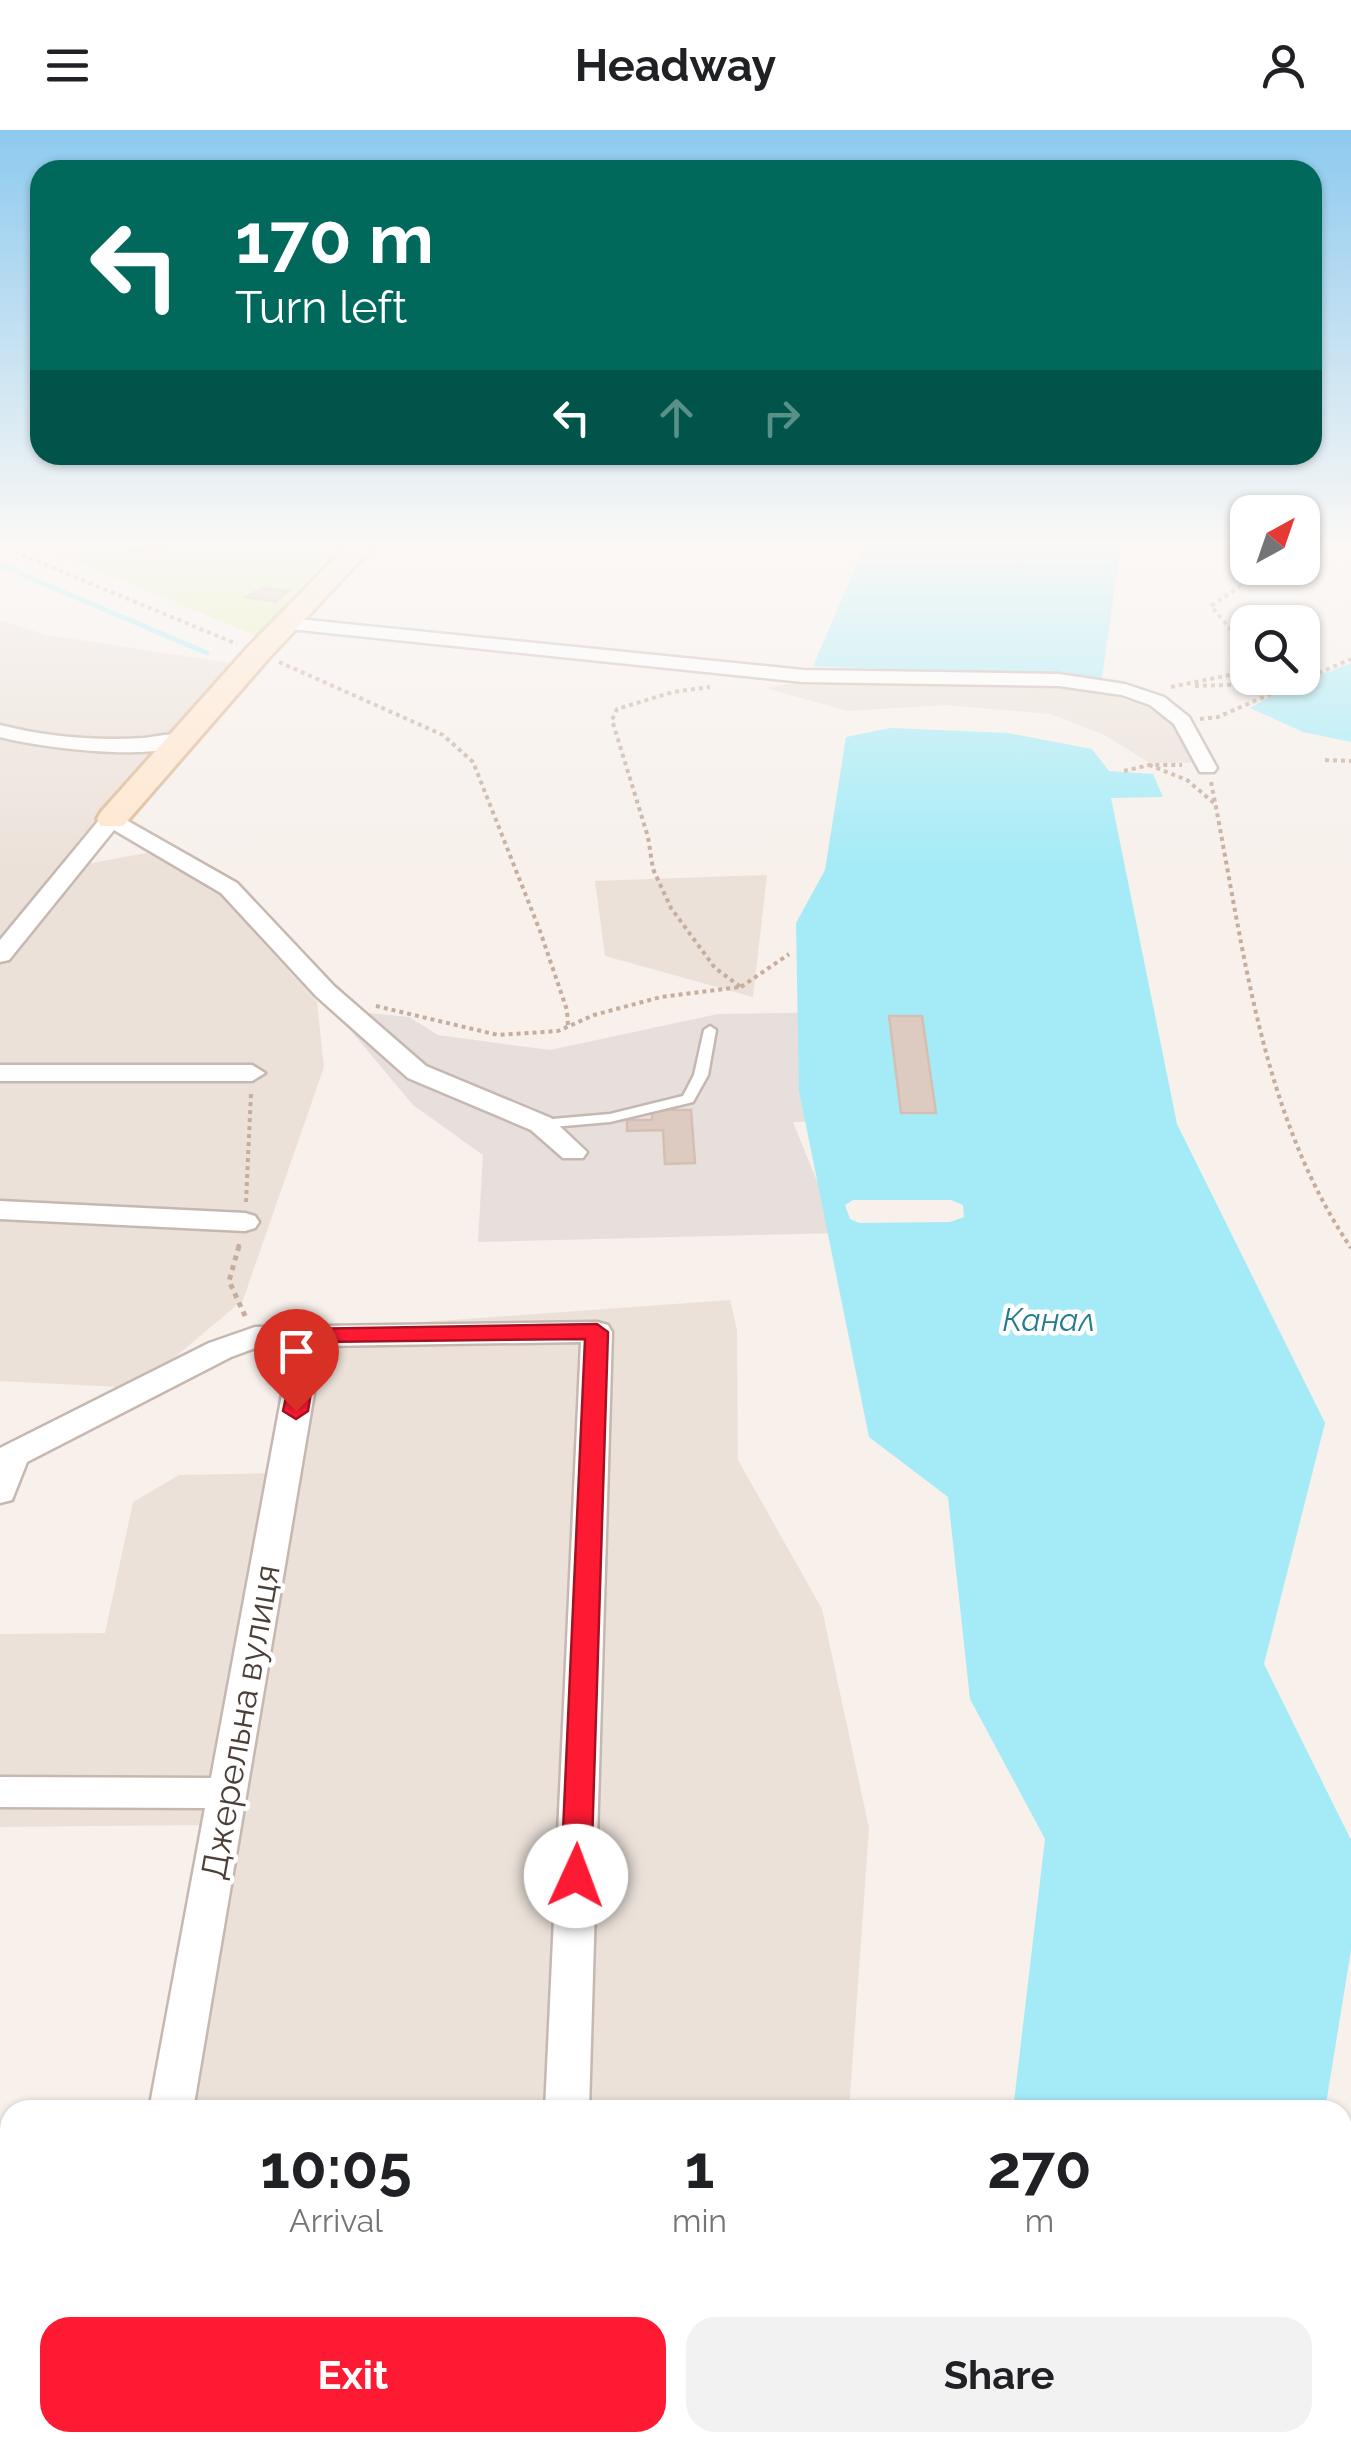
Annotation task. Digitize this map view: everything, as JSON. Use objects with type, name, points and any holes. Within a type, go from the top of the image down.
[{"type":"street","points":[[0,955],[179,740],[259,651]]},
{"type":"street","points":[[558,651],[803,676],[1059,680],[1125,690],[1156,702],[1182,721],[1206,766]]},
{"type":"street","points":[[3,735],[56,742],[150,744],[179,740]]},
{"type":"street","points":[[112,819],[165,854],[230,888],[334,999],[417,1072],[541,1124],[573,1152]]},
{"type":"street","points":[[0,1073],[252,1072]]},
{"type":"street","points":[[0,1210],[245,1222]]},
{"type":"street","points":[[0,1492],[6,1459],[255,1336],[597,1332],[567,2100]]},
{"type":"street","name":"Джерельна вулиця","points":[[174,2100],[309,1334]]},
{"type":"street","points":[[0,1792],[228,1793]]},
{"type":"lane","points":[[541,1124],[610,1118],[688,1099],[701,1075],[710,1030]]},
{"type":"path","points":[[263,651],[442,735],[473,762],[540,930],[567,1010],[568,1026]]},
{"type":"path","points":[[1182,687],[1230,675],[1240,651]]},
{"type":"path","points":[[1320,673],[1351,659]]},
{"type":"path","points":[[1125,690],[1230,685]]},
{"type":"path","points":[[710,687],[642,700],[617,709],[612,720],[648,837],[653,869],[670,908],[715,968],[741,987]]},
{"type":"path","points":[[1182,721],[1218,717],[1269,695]]},
{"type":"path","points":[[1326,760],[1351,761]]},
{"type":"path","points":[[1124,771],[1149,764],[1206,766]]},
{"type":"path","points":[[1149,764],[1187,780],[1217,804],[1229,883],[1270,1076],[1324,1209],[1351,1249]]},
{"type":"path","points":[[334,999],[498,1034],[558,1031],[594,1015],[660,997],[741,987],[767,972],[782,955],[789,954]]},
{"type":"shaded area","points":[[0,651],[154,651],[243,665],[71,867],[151,852],[218,893],[317,1002],[324,1067],[243,1300],[138,1388],[0,1381]]},
{"type":"shaded area","points":[[812,680],[1067,685],[1104,692],[1146,706],[1172,722],[1194,763],[1150,763],[1104,735],[1051,714],[946,705],[848,711],[765,688]]},
{"type":"shaded area","points":[[767,875],[753,997],[605,956],[595,881]]},
{"type":"shaded area","points":[[926,1011],[954,1121],[793,1122],[838,1233],[478,1242],[483,1155],[413,1105],[341,1019],[369,1013],[409,1017],[438,1035],[550,1050],[718,1014]]},
{"type":"shaded area","points":[[730,1300],[737,1330],[738,1460],[822,1609],[869,1828],[850,2100],[151,2100],[202,1825],[0,1827],[0,1634],[105,1633],[133,1502],[179,1475],[276,1473],[299,1331]]},
{"type":"water","points":[[819,651],[1106,651],[1102,678],[813,666]]},
{"type":"water","points":[[1351,663],[1351,742],[1303,732],[1250,708],[1273,695],[1320,695],[1320,675]]},
{"type":"water","name":"Канал","points":[[890,728],[1008,733],[1092,749],[1109,771],[1153,774],[1163,797],[1111,798],[1177,1124],[1325,1423],[1264,1664],[1351,1840],[1351,1950],[1327,2100],[1014,2100],[1045,1839],[970,1699],[948,1497],[869,1437],[799,1091],[796,923],[825,870],[846,737]]},
{"type":"pier","points":[[853,1200],[951,1200],[963,1205],[964,1217],[950,1222],[859,1223],[850,1219],[845,1205]]},
{"type":"building","points":[[889,1016],[922,1016],[936,1113],[901,1113]]},
{"type":"building","points":[[652,1110],[691,1110],[695,1163],[665,1164],[663,1130],[627,1131],[627,1120],[652,1120]]},
{"type":"waterway","points":[[203,651],[207,653]]},
{"type":"route","points":[[296,1411],[309,1334],[597,1332],[576,1876]]}]
